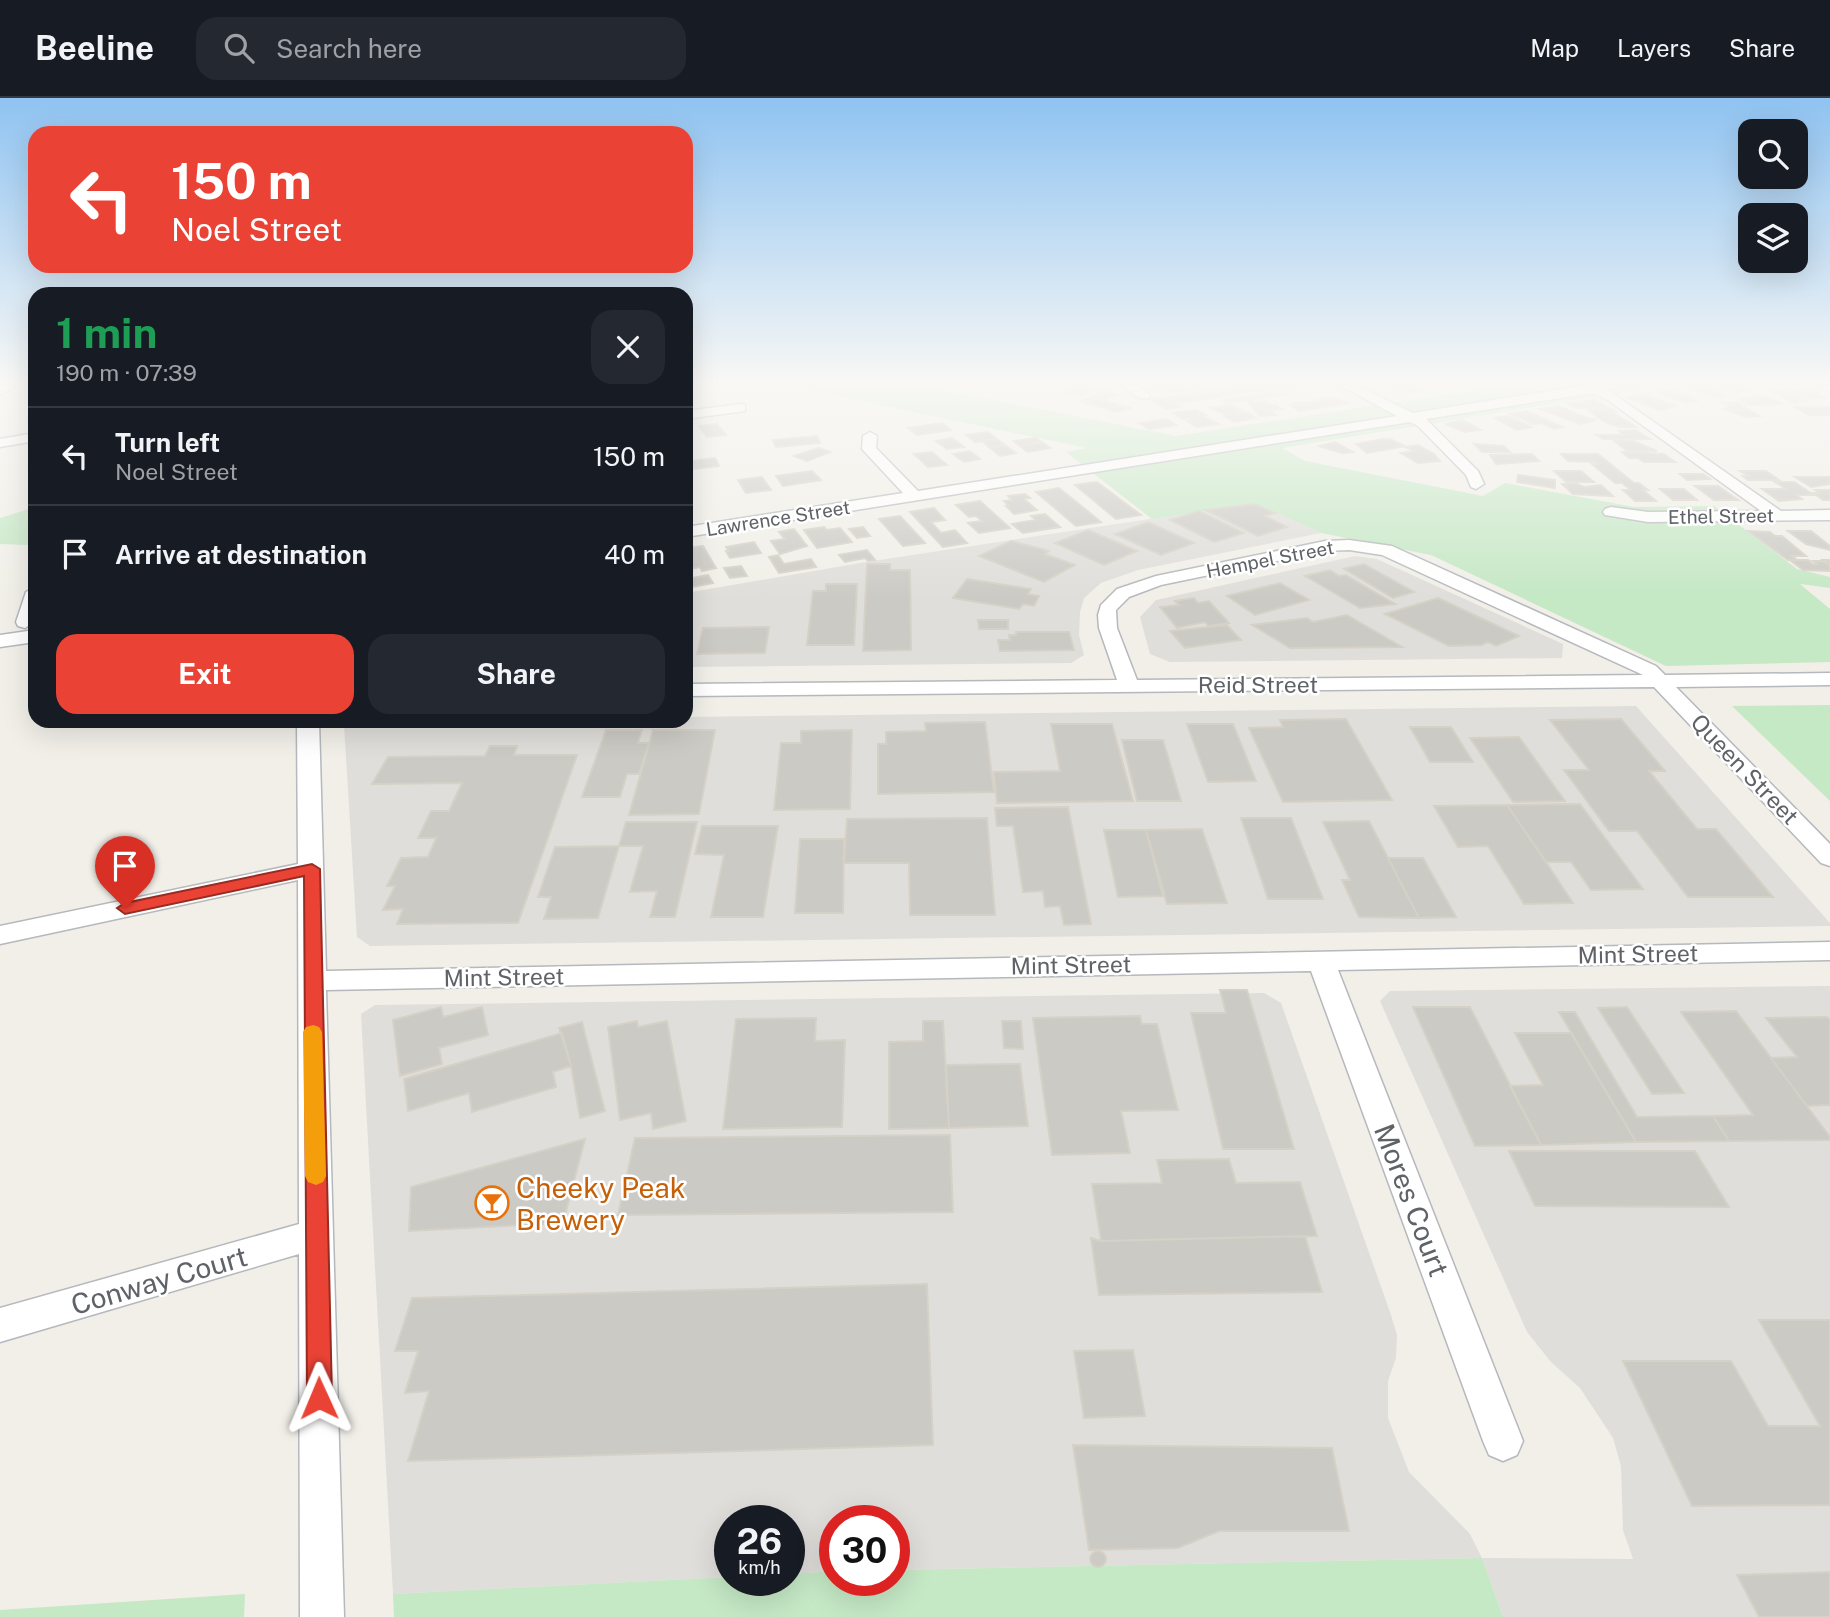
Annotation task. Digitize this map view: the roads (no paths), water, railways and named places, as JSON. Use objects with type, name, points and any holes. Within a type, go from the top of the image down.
[{"type":"street","points":[[876,456],[910,491]]},
{"type":"street","name":"Lawrence Street","points":[[693,532],[1108,456]]},
{"type":"street","name":"Lawrence Street","points":[[693,519],[1162,456]]},
{"type":"street","points":[[1456,456],[1473,474],[1476,484]]},
{"type":"street","points":[[1694,456],[1778,516]]},
{"type":"street","name":"Ethel Street","points":[[1611,512],[1648,517],[1830,515]]},
{"type":"street","name":"Hempel Street","points":[[1129,685],[1108,628],[1107,615],[1107,610],[1123,593],[1156,581],[1325,546],[1349,545],[1375,547],[1398,555],[1649,670],[1659,681]]},
{"type":"street","points":[[0,626],[28,626]]},
{"type":"street","points":[[0,641],[28,628]]},
{"type":"street","name":"Reid Street","points":[[693,690],[1830,679]]},
{"type":"street","name":"Queen Street","points":[[1659,681],[1830,858]]},
{"type":"street","points":[[308,728],[323,1617]]},
{"type":"street","points":[[0,935],[312,869]]},
{"type":"street","name":"Mint Street","points":[[312,981],[1830,951]]},
{"type":"street","name":"Mores Court","points":[[1321,960],[1503,1441]]},
{"type":"street","name":"Conway Court","points":[[0,1325],[317,1234]]},
{"type":"place","name":"Cheeky Peak Brewery","points":[[492,1203]]}]
